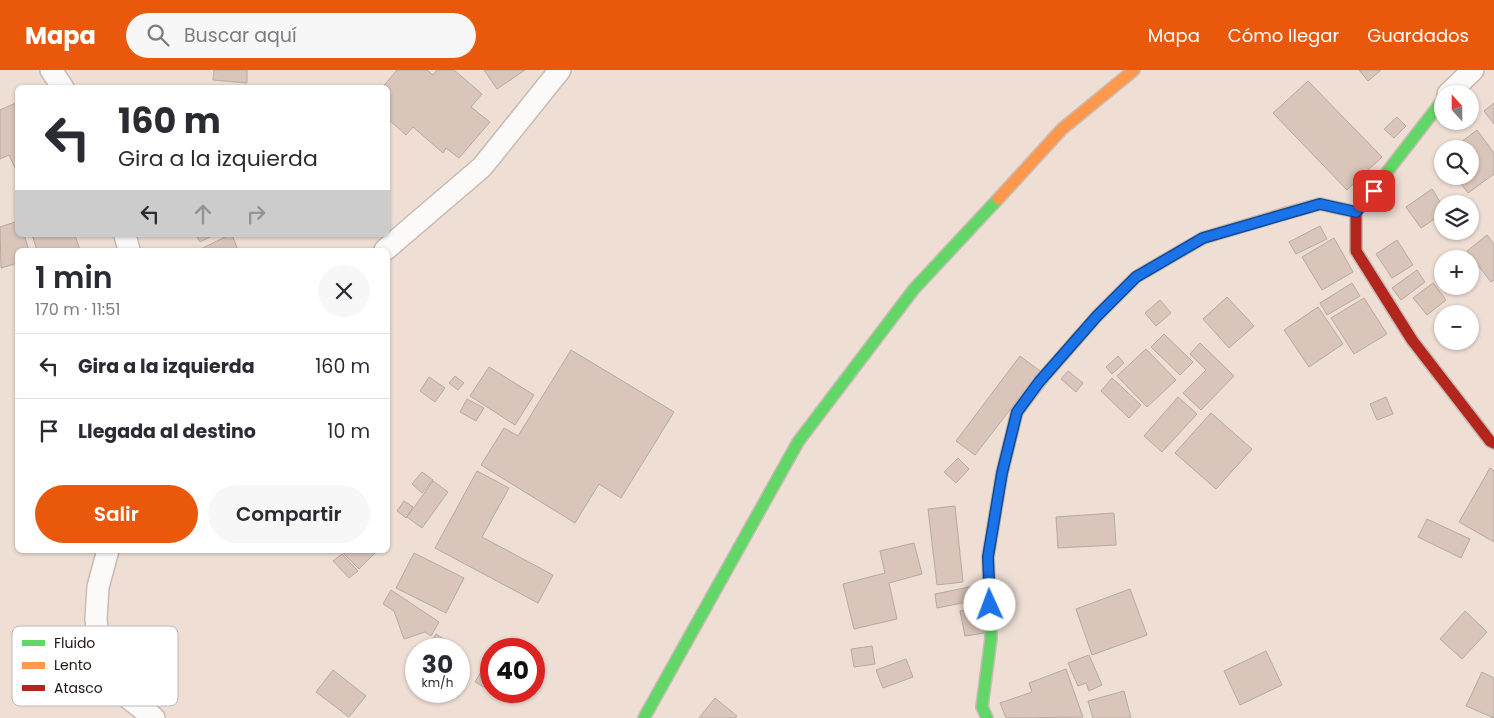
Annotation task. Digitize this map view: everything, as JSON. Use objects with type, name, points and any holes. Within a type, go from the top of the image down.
[{"type":"street","points":[[51,70],[61,85]]},
{"type":"street","points":[[387,248],[482,167],[560,70]]},
{"type":"street","points":[[644,718],[798,442],[827,403],[914,289],[1062,130],[1134,70]]},
{"type":"street","points":[[1457,85],[1473,70]]},
{"type":"street","points":[[1434,111],[1356,212],[1356,251],[1412,340],[1490,441],[1494,443]]},
{"type":"street","points":[[987,718],[982,707],[991,638],[988,557],[1002,473],[1017,412],[1022,405],[1039,382],[1136,277],[1203,238],[1320,204],[1356,212]]},
{"type":"street","points":[[97,626],[98,587],[107,553]]},
{"type":"street","points":[[139,706],[154,718]]},
{"type":"building","points":[[214,70],[247,70],[247,83],[213,80]]},
{"type":"building","points":[[397,70],[427,70],[433,75],[437,70],[454,70],[482,94],[471,107],[490,122],[459,158],[446,148],[443,153],[413,127],[406,135],[390,121],[390,85],[384,85]]},
{"type":"building","points":[[484,70],[525,70],[497,89]]},
{"type":"building","points":[[1359,70],[1381,70],[1368,81]]},
{"type":"building","points":[[1308,81],[1382,157],[1347,190],[1273,113]]},
{"type":"building","points":[[15,103],[15,168],[9,155],[0,159],[0,110]]},
{"type":"building","points":[[1494,103],[1494,124],[1484,111]]},
{"type":"building","points":[[1397,117],[1406,126],[1394,138],[1384,129]]},
{"type":"building","points":[[1477,130],[1494,153],[1494,174],[1479,185],[1479,140],[1464,140]]},
{"type":"building","points":[[1462,185],[1479,185],[1468,193]]},
{"type":"building","points":[[1432,189],[1436,195],[1434,195],[1434,219],[1421,228],[1406,207]]},
{"type":"building","points":[[15,222],[15,237],[25,237],[28,248],[15,248],[15,264],[1,268],[0,227]]},
{"type":"building","points":[[1320,226],[1327,239],[1296,254],[1289,242]]},
{"type":"building","points":[[1487,235],[1494,244],[1494,280],[1491,282],[1479,266],[1479,250],[1468,250]]},
{"type":"building","points":[[33,237],[76,237],[79,248],[36,248]]},
{"type":"building","points":[[197,237],[210,237],[200,242]]},
{"type":"building","points":[[225,237],[233,237],[237,248],[203,248]]},
{"type":"building","points":[[1334,238],[1353,272],[1322,290],[1302,257]]},
{"type":"building","points":[[1397,240],[1413,265],[1392,278],[1376,254]]},
{"type":"building","points":[[1417,270],[1425,282],[1401,300],[1392,288]]},
{"type":"building","points":[[1352,283],[1360,296],[1327,315],[1320,303]]},
{"type":"building","points":[[1433,283],[1434,295],[1442,295],[1446,300],[1440,305],[1434,305],[1434,309],[1427,315],[1413,298]]},
{"type":"building","points":[[1227,297],[1254,326],[1229,348],[1203,319]]},
{"type":"building","points":[[1364,298],[1387,334],[1354,354],[1331,318]]},
{"type":"building","points":[[1160,300],[1171,313],[1156,326],[1145,313]]},
{"type":"building","points":[[1318,307],[1343,344],[1309,367],[1284,330]]},
{"type":"building","points":[[1164,334],[1193,362],[1180,375],[1151,347]]},
{"type":"building","points":[[1200,343],[1234,376],[1201,410],[1183,393],[1206,370],[1190,354]]},
{"type":"building","points":[[1146,349],[1176,380],[1147,407],[1117,376]]},
{"type":"building","points":[[571,350],[674,412],[621,498],[599,484],[575,523],[481,465],[504,428],[518,436]]},
{"type":"building","points":[[1020,356],[1040,371],[975,455],[956,441]]},
{"type":"building","points":[[1118,356],[1124,363],[1112,374],[1106,367]]},
{"type":"building","points":[[489,367],[534,395],[515,425],[470,396]]},
{"type":"building","points":[[1068,371],[1083,383],[1076,392],[1061,379]]},
{"type":"building","points":[[455,376],[464,383],[458,390],[449,383]]},
{"type":"building","points":[[429,377],[445,388],[435,402],[420,391]]},
{"type":"building","points":[[1112,378],[1141,405],[1129,418],[1101,391]]},
{"type":"building","points":[[1178,397],[1197,414],[1162,452],[1144,436]]},
{"type":"building","points":[[1386,397],[1393,414],[1377,420],[1370,404]]},
{"type":"building","points":[[467,399],[484,408],[476,421],[460,412]]},
{"type":"building","points":[[1211,413],[1252,449],[1216,489],[1175,453]]},
{"type":"building","points":[[958,458],[969,469],[956,483],[944,472]]},
{"type":"building","points":[[1490,468],[1494,471],[1494,542],[1459,522]]},
{"type":"building","points":[[477,471],[509,488],[482,537],[553,575],[538,603],[435,548]]},
{"type":"building","points":[[422,472],[433,480],[422,493],[412,484]]},
{"type":"building","points":[[433,481],[448,492],[422,528],[407,517]]},
{"type":"building","points":[[404,501],[413,507],[406,518],[397,511]]},
{"type":"building","points":[[955,506],[963,582],[937,585],[928,509]]},
{"type":"building","points":[[1114,513],[1116,545],[1058,548],[1056,517]]},
{"type":"building","points":[[1427,519],[1470,539],[1461,558],[1418,537]]},
{"type":"building","points":[[914,543],[922,574],[889,583],[897,619],[854,629],[843,584],[885,573],[880,551]]},
{"type":"building","points":[[343,553],[375,553],[359,569]]},
{"type":"building","points":[[414,553],[464,578],[446,613],[396,588]]},
{"type":"building","points":[[342,554],[358,571],[349,578],[333,561]]},
{"type":"building","points":[[974,586],[977,600],[937,608],[935,594]]},
{"type":"building","points":[[1130,589],[1147,635],[1092,655],[1076,609]]},
{"type":"building","points":[[391,590],[439,622],[431,636],[425,632],[404,639],[394,611],[383,604]]},
{"type":"building","points":[[979,608],[984,633],[965,636],[960,611]]},
{"type":"building","points":[[1465,611],[1487,632],[1462,659],[1440,639]]},
{"type":"building","points":[[436,634],[442,638],[434,638]]},
{"type":"building","points":[[872,646],[875,664],[854,667],[851,649]]},
{"type":"building","points":[[1266,651],[1282,685],[1240,705],[1224,671]]},
{"type":"building","points":[[1089,655],[1102,685],[1089,691],[1086,683],[1078,686],[1068,663]]},
{"type":"building","points":[[906,659],[913,677],[883,688],[876,670]]},
{"type":"building","points":[[1066,669],[1083,717],[1006,718],[1000,703],[1032,692],[1029,683]]},
{"type":"building","points":[[333,670],[366,696],[349,717],[316,692]]},
{"type":"building","points":[[1482,672],[1494,678],[1494,718],[1466,706]]},
{"type":"building","points":[[480,674],[480,685],[475,682]]},
{"type":"building","points":[[1124,691],[1131,718],[1093,718],[1088,701]]},
{"type":"building","points":[[715,698],[737,716],[735,718],[699,718]]},
{"type":"traffic: fast","points":[[1287,213],[1320,204],[1356,212],[1434,111]]},
{"type":"traffic: fast","points":[[644,718],[798,442],[914,289],[998,199]]},
{"type":"traffic: fast","points":[[987,718],[982,707],[991,638],[988,557],[1002,473],[1017,412],[1041,380]]},
{"type":"traffic: slow","points":[[998,199],[1062,129],[1134,70]]},
{"type":"traffic: slow","points":[[1041,380],[1097,316],[1136,277],[1203,238],[1287,213]]},
{"type":"traffic: jam","points":[[1356,212],[1356,251],[1412,340],[1490,441],[1494,443]]},
{"type":"route","points":[[990,605],[988,557],[1002,473],[1017,412],[1039,382],[1097,316],[1136,277],[1203,238],[1320,204],[1356,212],[1374,191]]}]
